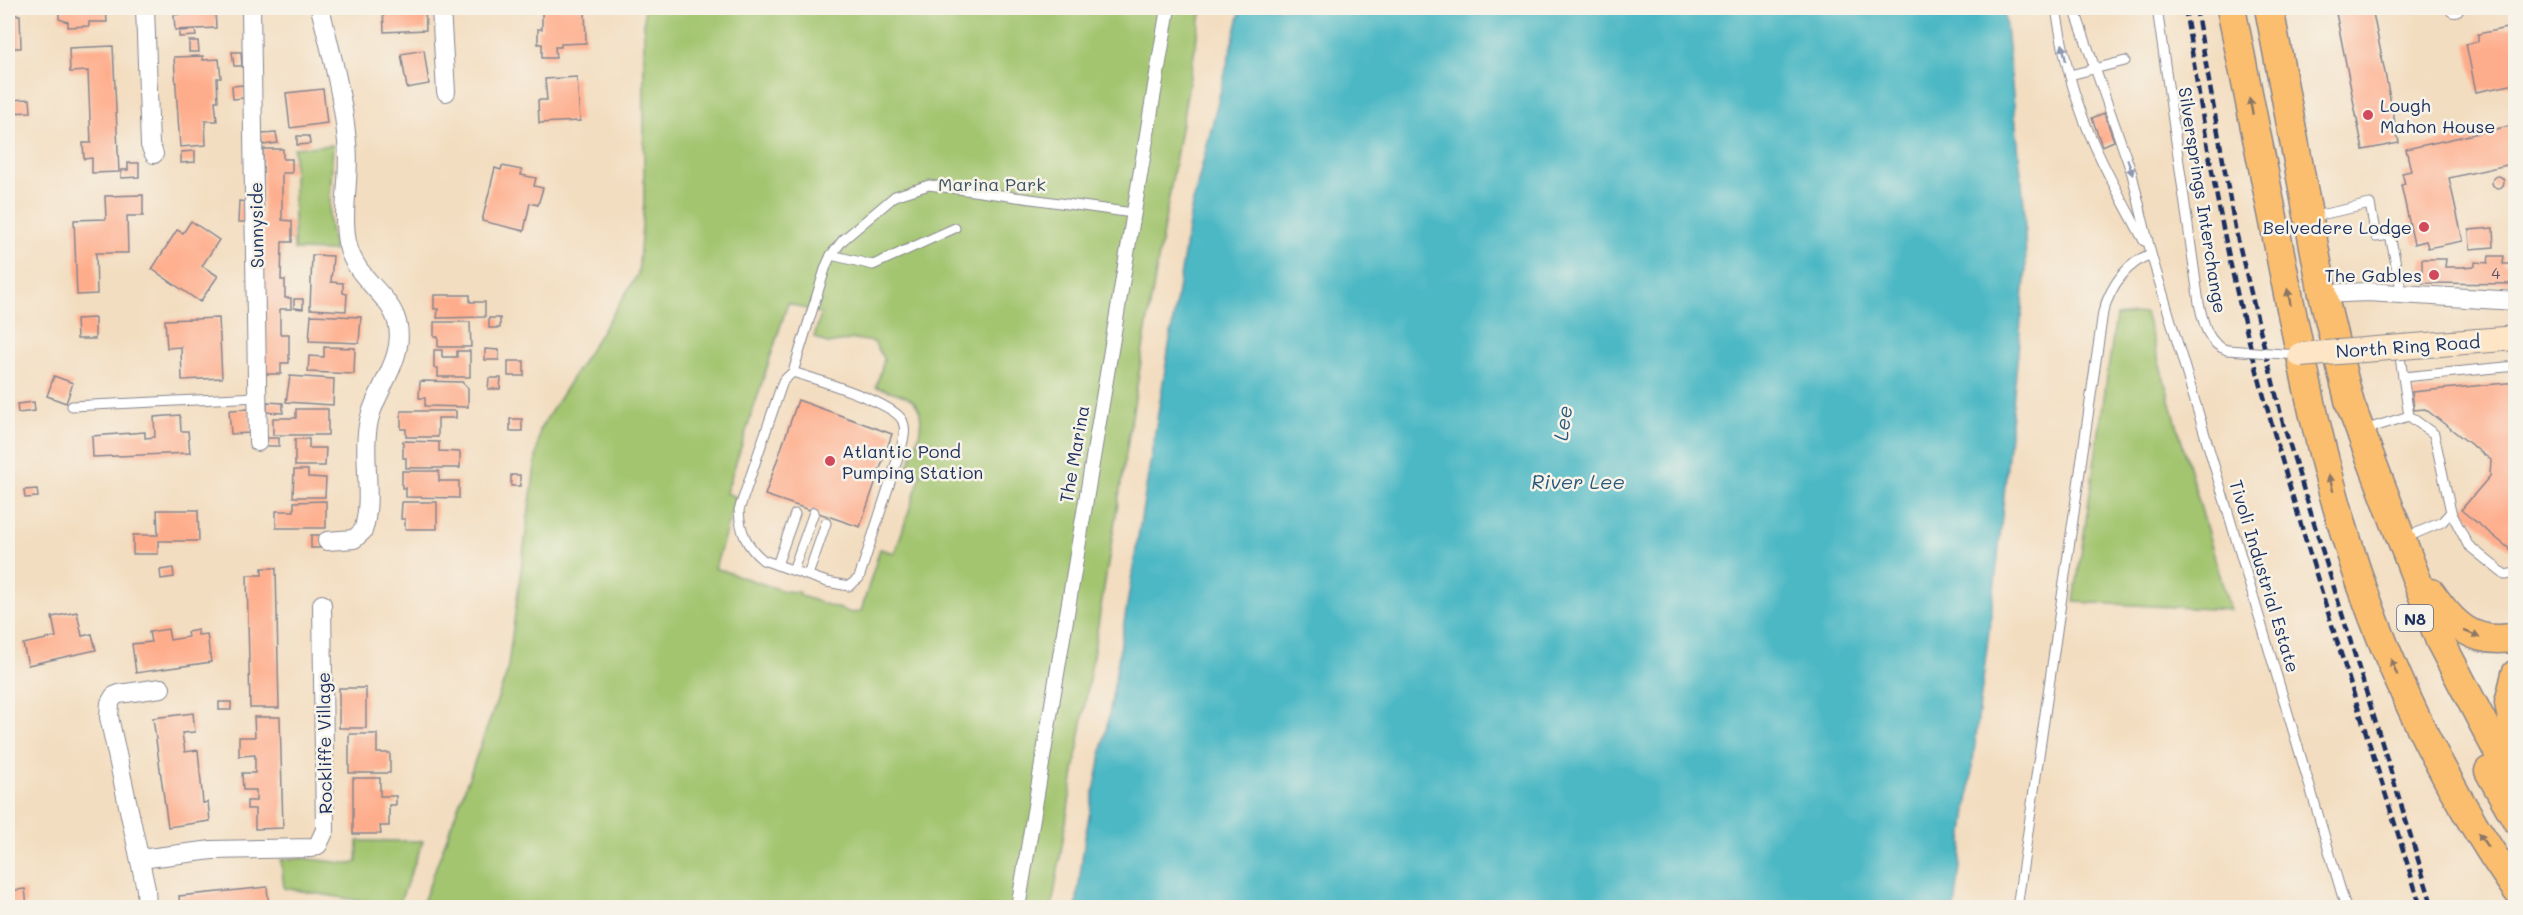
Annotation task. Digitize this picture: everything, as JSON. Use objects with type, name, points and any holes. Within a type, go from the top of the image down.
[{"type":"highway","points":[[2231,8],[2300,355],[2323,452],[2352,557],[2401,684],[2452,790],[2516,889]]},
{"type":"highway","name":"N8","points":[[2269,8],[2323,294],[2350,404],[2352,435],[2385,546],[2426,645],[2516,819]]},
{"type":"highway","name":"N8","points":[[2350,404],[2440,641],[2516,786]]},
{"type":"highway","points":[[2404,550],[2443,611],[2462,630],[2484,638],[2516,637]]},
{"type":"highway","points":[[2516,674],[2509,703],[2516,744]]},
{"type":"main road","name":"North Ring Road","points":[[2300,355],[2516,338]]},
{"type":"street","points":[[145,8],[150,145],[154,154]]},
{"type":"street","name":"Sunnyside","points":[[251,8],[258,442]]},
{"type":"street","points":[[320,8],[331,45],[348,144],[347,243],[356,265],[371,287],[390,305],[398,323],[395,354],[389,378],[371,414],[368,431],[366,524],[363,531],[354,539],[327,541]]},
{"type":"street","points":[[441,8],[446,92]]},
{"type":"street","name":"The Marina","points":[[1018,908],[1168,8]]},
{"type":"street","points":[[2323,294],[2367,292],[2516,301]]},
{"type":"street","name":"Rockliffe Village","points":[[140,859],[209,850],[311,848],[318,844],[325,830],[322,604]]},
{"type":"street","points":[[147,908],[146,889],[109,717],[110,703],[114,696],[161,688]]},
{"type":"lane","points":[[2056,8],[2078,104],[2096,147],[2151,254]]},
{"type":"lane","points":[[2074,8],[2132,174],[2151,254]]},
{"type":"lane","name":"Silversprings Interchange","points":[[2157,8],[2199,303],[2208,333],[2214,344],[2227,350],[2300,355]]},
{"type":"lane","points":[[2070,75],[2125,62]]},
{"type":"lane","points":[[793,372],[887,406],[903,420],[905,431],[859,578],[849,586],[839,585],[763,560],[755,554],[740,530],[739,510],[783,381],[793,372],[831,255],[843,240],[895,196],[929,185],[1133,213]]},
{"type":"lane","points":[[2308,217],[2370,204],[2376,237],[2390,235],[2402,294]]},
{"type":"lane","points":[[831,255],[873,265],[955,228]]},
{"type":"lane","points":[[2017,908],[2103,312],[2113,287],[2129,266],[2151,254]]},
{"type":"lane","name":"Tivoli Industrial Estate","points":[[2151,254],[2346,908]]},
{"type":"lane","points":[[2400,357],[2409,416],[2433,434],[2451,512],[2468,545],[2505,575],[2516,573]]},
{"type":"lane","points":[[2403,377],[2516,366]]},
{"type":"lane","points":[[72,406],[258,397]]},
{"type":"lane","points":[[2362,431],[2409,416]]},
{"type":"lane","points":[[794,570],[814,512]]},
{"type":"lane","points":[[2404,550],[2442,522],[2451,512]]},
{"type":"lane","points":[[777,565],[795,514]]},
{"type":"lane","points":[[808,575],[826,523]]},
{"type":"green space","name":"Marina Park","points":[[644,8],[1202,8],[1149,312],[1052,907],[421,908],[507,673],[540,429],[638,274],[644,202]],"holes":[[[788,303],[821,314],[814,337],[829,344],[854,339],[874,342],[884,360],[876,387],[909,398],[920,412],[920,432],[907,469],[921,474],[895,553],[880,549],[861,611],[852,613],[801,596],[799,592],[784,591],[715,568],[736,497],[726,493]]]},
{"type":"green space","points":[[333,145],[329,221],[334,251],[294,250],[294,148]]},
{"type":"green space","points":[[2145,313],[2230,610],[2074,602],[2116,316]]},
{"type":"green space","points":[[358,841],[423,841],[398,907],[284,888],[281,860],[301,858],[352,864],[357,861]]},
{"type":"water","name":"River Lee","points":[[1241,8],[2004,8],[2024,203],[2026,269],[1998,557],[1955,907],[1076,907],[1085,837],[1110,710],[1191,210]]},
{"type":"building","points":[[184,8],[215,9],[216,28],[175,30],[174,15],[180,14]]},
{"type":"building","points":[[383,8],[425,8],[426,30],[384,32]]},
{"type":"building","points":[[542,8],[585,8],[586,43],[561,44],[561,47],[555,47],[556,58],[542,58],[542,44],[538,44],[538,29],[542,29]]},
{"type":"building","points":[[2335,8],[2372,8],[2399,143],[2363,150]]},
{"type":"building","points":[[106,9],[107,22],[89,22],[89,26],[68,27],[68,22],[59,19],[59,13],[62,10]]},
{"type":"building","points":[[8,15],[20,15],[21,48],[8,48]]},
{"type":"building","points":[[2516,26],[2516,84],[2476,92],[2466,44],[2478,41],[2478,34]]},
{"type":"building","points":[[195,30],[196,36],[179,37],[179,31]]},
{"type":"building","points":[[189,41],[198,41],[199,52],[189,52]]},
{"type":"building","points":[[113,46],[119,172],[92,173],[92,158],[84,159],[83,143],[91,143],[88,71],[70,72],[69,48]]},
{"type":"building","points":[[424,50],[429,84],[407,88],[401,54]]},
{"type":"building","points":[[232,52],[241,52],[242,66],[234,66]]},
{"type":"building","points":[[203,56],[203,60],[219,59],[221,78],[217,78],[218,101],[215,101],[217,121],[205,121],[206,145],[180,147],[174,57]]},
{"type":"building","points":[[577,77],[580,121],[539,123],[538,100],[547,100],[545,79]]},
{"type":"building","points":[[243,85],[244,98],[233,99],[232,86]]},
{"type":"building","points":[[323,89],[327,123],[290,128],[286,93]]},
{"type":"building","points":[[30,99],[31,112],[8,113],[8,100]]},
{"type":"building","points":[[2104,113],[2114,141],[2102,146],[2092,118]]},
{"type":"building","points":[[2510,126],[2516,149],[2516,163],[2449,178],[2463,241],[2428,248],[2426,241],[2414,244],[2401,185],[2405,184],[2402,173],[2411,171],[2406,149]]},
{"type":"building","points":[[276,133],[278,143],[263,145],[262,134]]},
{"type":"building","points":[[297,136],[309,136],[310,144],[297,145]]},
{"type":"building","points":[[263,149],[283,149],[283,159],[292,159],[292,173],[282,173],[282,220],[292,221],[292,242],[282,242],[281,280],[285,280],[285,298],[291,298],[291,309],[280,309],[280,334],[289,334],[289,363],[281,363],[281,374],[262,374]]},
{"type":"building","points":[[195,151],[195,162],[181,163],[181,152]]},
{"type":"building","points":[[128,163],[139,163],[139,177],[121,178],[121,170],[128,170]]},
{"type":"building","points":[[502,166],[522,170],[521,175],[536,178],[534,186],[543,188],[538,205],[530,203],[524,231],[482,221],[495,168],[501,170]]},
{"type":"building","points":[[2500,176],[2504,182],[2500,188],[2496,188],[2492,180]]},
{"type":"building","points":[[143,195],[143,216],[127,216],[128,253],[96,253],[97,294],[77,295],[74,220],[106,219],[105,196]]},
{"type":"building","points":[[239,201],[247,202],[247,222],[238,222]]},
{"type":"building","points":[[191,221],[219,240],[202,266],[218,276],[200,302],[152,269],[177,230],[183,233]]},
{"type":"building","points":[[2493,228],[2494,247],[2470,249],[2469,230]]},
{"type":"building","points":[[312,255],[333,256],[331,282],[343,283],[343,293],[347,294],[346,311],[310,309]]},
{"type":"building","points":[[2489,256],[2504,256],[2503,264],[2516,264],[2516,284],[2422,283],[2422,259],[2446,259],[2445,267],[2462,267],[2475,266],[2475,262],[2488,263]]},
{"type":"building","points":[[434,295],[470,295],[470,302],[485,302],[485,317],[437,318],[438,309],[434,309]]},
{"type":"building","points":[[294,299],[303,299],[303,309],[294,308]]},
{"type":"building","points":[[311,315],[361,317],[359,343],[309,341]]},
{"type":"building","points":[[95,318],[95,339],[77,339],[76,319]]},
{"type":"building","points":[[219,318],[222,378],[182,380],[181,347],[167,348],[165,320]]},
{"type":"building","points":[[489,318],[500,318],[500,328],[489,328]]},
{"type":"building","points":[[434,322],[470,322],[471,347],[438,347],[438,337],[434,337]]},
{"type":"building","points":[[324,347],[355,348],[354,374],[308,372],[309,356],[324,357]]},
{"type":"building","points":[[485,349],[499,350],[499,360],[485,360]]},
{"type":"building","points":[[434,350],[442,350],[442,357],[457,357],[457,351],[470,351],[470,377],[438,377],[438,368],[434,368]]},
{"type":"building","points":[[508,361],[524,361],[524,376],[508,376]]},
{"type":"building","points":[[54,376],[73,383],[66,403],[47,396]]},
{"type":"building","points":[[290,376],[334,379],[333,405],[286,402]]},
{"type":"building","points":[[489,378],[501,378],[500,389],[488,389]]},
{"type":"building","points":[[420,381],[462,382],[468,388],[468,407],[425,406],[425,398],[419,398]]},
{"type":"building","points":[[2516,382],[2516,554],[2461,510],[2490,476],[2491,460],[2425,409],[2414,410],[2412,392]]},
{"type":"building","name":"Atlantic Pond Pumping Station","points":[[798,400],[892,434],[860,527],[765,495]]},
{"type":"building","points":[[34,402],[35,411],[18,413],[17,404]]},
{"type":"building","points":[[267,402],[283,403],[283,413],[267,412]]},
{"type":"building","points":[[250,409],[251,433],[231,434],[229,410]]},
{"type":"building","points":[[296,409],[328,409],[328,435],[273,435],[273,418],[296,418]]},
{"type":"building","points":[[401,411],[456,411],[456,418],[438,418],[438,437],[406,437],[406,429],[401,429]]},
{"type":"building","points":[[180,415],[181,431],[188,431],[190,453],[93,457],[92,436],[145,432],[145,438],[155,437],[154,417]]},
{"type":"building","points":[[510,419],[522,419],[522,431],[510,431]]},
{"type":"building","points":[[267,438],[279,438],[279,446],[267,446]]},
{"type":"building","points":[[295,439],[309,439],[309,448],[326,448],[325,466],[295,466]]},
{"type":"building","points":[[403,441],[439,442],[439,451],[460,452],[460,468],[406,468],[406,458],[403,458]]},
{"type":"building","points":[[294,470],[308,470],[308,477],[326,478],[325,497],[293,497]]},
{"type":"building","points":[[402,471],[439,471],[439,481],[459,481],[459,498],[406,497],[406,488],[402,488]]},
{"type":"building","points":[[511,475],[520,475],[520,486],[511,486]]},
{"type":"building","points":[[37,489],[38,497],[25,498],[24,490]]},
{"type":"building","points":[[326,501],[326,528],[276,528],[276,511],[294,511],[294,502]]},
{"type":"building","points":[[402,502],[437,502],[437,529],[405,529],[405,519],[401,519]]},
{"type":"building","points":[[157,510],[198,510],[199,541],[158,541],[158,554],[133,554],[133,535],[158,535]]},
{"type":"building","points":[[311,535],[322,535],[322,548],[311,548]]},
{"type":"building","points":[[173,568],[174,577],[161,579],[160,570]]},
{"type":"building","points":[[262,568],[276,568],[279,708],[250,708],[247,575],[262,575]]},
{"type":"building","points":[[77,612],[82,636],[92,634],[96,650],[28,665],[23,644],[56,637],[52,617]]},
{"type":"building","points":[[168,629],[170,640],[188,637],[187,632],[198,630],[198,635],[207,634],[211,662],[136,673],[132,644],[151,642],[149,632]]},
{"type":"building","points":[[339,688],[366,688],[366,728],[339,728]]},
{"type":"building","points":[[219,702],[231,702],[231,710],[219,710]]},
{"type":"building","points":[[193,713],[195,732],[182,733],[185,752],[198,750],[203,803],[208,802],[210,821],[168,827],[153,718]]},
{"type":"building","points":[[254,717],[280,717],[283,828],[255,829],[255,809],[247,809],[247,801],[256,801],[256,790],[243,790],[242,773],[255,773],[255,755],[239,756],[239,737],[255,737]]},
{"type":"building","points":[[349,734],[377,734],[377,753],[390,753],[390,773],[349,773]]},
{"type":"building","points":[[353,778],[380,778],[380,796],[396,796],[396,805],[389,805],[389,826],[380,826],[381,834],[353,834]]},
{"type":"building","points":[[267,887],[269,908],[180,908],[179,896]]},
{"type":"building","points":[[25,889],[27,905],[8,908],[8,891]]},
{"type":"railway","points":[[2185,8],[2219,210],[2236,289],[2265,402],[2421,908]]},
{"type":"railway","points":[[2196,8],[2235,228],[2283,423],[2433,908]]},
{"type":"place","name":"Lough Mahon House","points":[[2368,115]]},
{"type":"place","name":"Belvedere Lodge","points":[[2424,227]]},
{"type":"place","name":"The Gables","points":[[2434,275]]},
{"type":"place","name":"Atlantic Pond Pumping Station","points":[[830,461]]},
{"type":"water label","name":"Lee","points":[[1562,423]]}]
